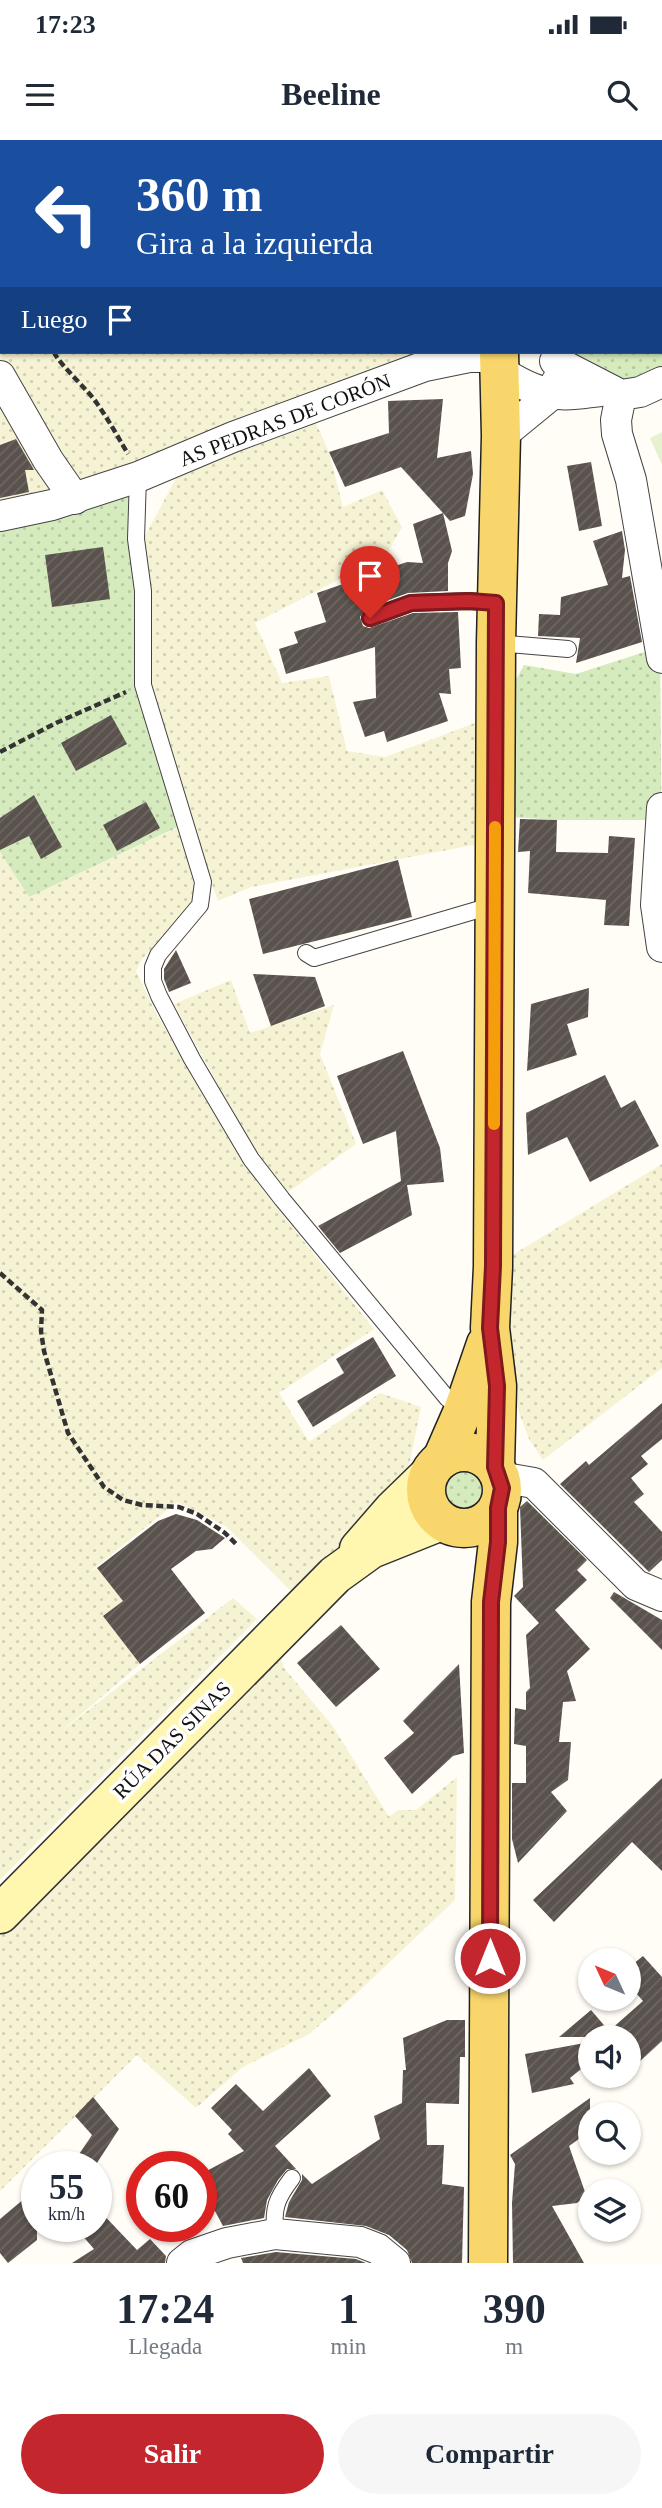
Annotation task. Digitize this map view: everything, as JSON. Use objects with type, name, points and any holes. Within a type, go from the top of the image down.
[{"type":"main road","points":[[488,2263],[491,1602],[498,1542],[497,1386],[490,1328],[493,1266],[496,603],[501,436],[499,359]]},
{"type":"main road","points":[[490,1328],[463,1411],[426,1490],[429,1502],[448,1524],[491,1602]]},
{"type":"main road","points":[[435,1468],[464,1452],[486,1459],[497,1484],[490,1518],[467,1528],[448,1524]]},
{"type":"street","points":[[551,356],[615,392]]},
{"type":"street","points":[[501,436],[551,395],[558,377],[551,356]]},
{"type":"street","name":"AS PEDRAS DE CORÓN","points":[[0,516],[75,499],[138,477],[233,437],[425,366],[469,357],[499,359]]},
{"type":"street","points":[[499,359],[520,384],[551,395],[640,392],[662,382]]},
{"type":"street","points":[[0,376],[48,460],[75,499]]},
{"type":"street","points":[[615,392],[617,434],[631,480],[662,658]]},
{"type":"street","points":[[662,808],[656,905],[662,947]]},
{"type":"street","name":"RÚA DAS SINAS","points":[[0,1914],[344,1567],[386,1517],[435,1468]]},
{"type":"street","points":[[497,1484],[534,1483],[636,1585],[662,1596]]},
{"type":"street","name":"RÚA DAS SINAS","points":[[344,1567],[391,1539],[448,1524]]},
{"type":"street","points":[[182,2263],[192,2255],[227,2243],[275,2234],[360,2242],[378,2249],[395,2263]]},
{"type":"lane","points":[[138,477],[136,539],[143,591],[143,685],[203,881],[200,905],[159,955],[152,967],[153,981],[192,1059],[251,1159],[447,1398],[463,1411]]},
{"type":"lane","points":[[370,618],[411,603],[496,603]]},
{"type":"lane","points":[[496,643],[568,649]]},
{"type":"lane","points":[[306,953],[314,958],[494,905]]},
{"type":"lane","points":[[275,2234],[274,2211],[279,2195],[292,2178]]},
{"type":"path","points":[[55,354],[97,403],[130,457],[138,477]]},
{"type":"path","points":[[0,752],[56,723],[143,685]]},
{"type":"path","points":[[0,1273],[42,1310],[44,1351],[68,1433],[104,1487],[123,1500],[142,1505],[179,1507],[197,1514],[225,1533],[237,1545]]},
{"type":"shaded area","points":[[0,354],[438,354],[77,487],[0,506]]},
{"type":"shaded area","points":[[310,410],[329,452],[343,507],[382,490],[402,527],[386,555],[255,623],[282,683],[329,676],[347,751],[385,757],[496,715],[495,841],[251,887],[218,901],[190,824],[146,662],[148,585],[145,536],[181,469]]},
{"type":"shaded area","points":[[181,826],[197,900],[142,959],[136,971],[156,1013],[205,1099],[273,1203],[374,1329],[279,1393],[309,1442],[380,1393],[421,1407],[409,1466],[377,1504],[305,1605],[227,1527],[177,1502],[87,1574],[97,1568],[123,1601],[104,1617],[140,1664],[59,1733],[233,1598],[257,1619],[0,1880],[0,852],[29,897]]},
{"type":"shaded area","points":[[231,980],[250,1033],[334,1005],[320,1054],[356,1144],[284,1195],[249,1142],[174,1004]]},
{"type":"shaded area","points":[[662,1164],[662,1368],[543,1460],[529,1439],[510,1388],[493,1267]]},
{"type":"shaded area","points":[[274,1637],[284,1668],[332,1725],[389,1817],[398,1810],[416,1810],[457,1777],[455,1900],[355,1995],[309,2034],[243,2067],[196,2108],[137,2055],[40,2151],[21,2151],[21,2170],[0,2191],[0,1915]]},
{"type":"green space","points":[[552,354],[662,354],[662,382],[640,392]]},
{"type":"green space","points":[[662,432],[662,465],[650,438]]},
{"type":"green space","points":[[138,477],[143,685],[184,824],[29,897],[0,852],[0,755],[28,739],[0,753],[0,525]]},
{"type":"green space","points":[[660,647],[662,865],[660,820],[557,820],[495,816],[496,715],[524,665],[576,674]]},
{"type":"green space","points":[[463,1470],[471,1471],[477,1476],[482,1482],[482,1498],[477,1504],[471,1509],[463,1510],[455,1509],[449,1504],[444,1498],[443,1490],[444,1482],[449,1476],[455,1471]]},
{"type":"building","points":[[443,399],[437,458],[471,451],[473,474],[465,516],[450,521],[401,467],[345,487],[329,452],[389,433],[388,401]]},
{"type":"building","points":[[16,439],[34,470],[25,470],[29,492],[0,498],[0,445]]},
{"type":"building","points":[[591,462],[602,526],[579,531],[567,466]]},
{"type":"building","points":[[443,513],[452,551],[448,563],[448,591],[408,593],[366,608],[360,617],[363,626],[369,628],[413,613],[458,612],[461,668],[449,669],[451,694],[439,693],[448,721],[387,742],[384,731],[365,737],[353,702],[376,698],[375,647],[286,674],[279,649],[298,643],[294,632],[326,622],[317,593],[407,562],[423,563],[413,524]]},
{"type":"building","points":[[622,531],[625,550],[622,578],[630,576],[642,642],[576,663],[580,638],[538,636],[539,614],[560,615],[561,597],[608,585],[593,541]]},
{"type":"building","points":[[103,547],[110,599],[52,607],[45,555]]},
{"type":"building","points":[[111,715],[127,744],[76,771],[61,743]]},
{"type":"building","points":[[34,795],[62,847],[41,859],[29,836],[0,850],[0,818]]},
{"type":"building","points":[[146,802],[160,828],[117,851],[103,825]]},
{"type":"building","points":[[520,819],[557,820],[556,852],[608,853],[609,836],[635,838],[629,926],[604,925],[606,900],[528,893],[530,851],[518,852]]},
{"type":"building","points":[[398,860],[412,917],[263,954],[249,899]]},
{"type":"building","points":[[176,950],[191,983],[169,992],[164,979],[164,969]]},
{"type":"building","points":[[253,974],[315,977],[325,1006],[271,1026]]},
{"type":"building","points":[[589,988],[588,1017],[567,1024],[577,1055],[527,1071],[531,1004]]},
{"type":"building","points":[[403,1051],[440,1148],[444,1182],[407,1185],[412,1215],[340,1253],[318,1226],[401,1181],[396,1131],[363,1144],[337,1076]]},
{"type":"building","points":[[605,1075],[621,1108],[635,1100],[659,1146],[590,1182],[567,1137],[528,1155],[526,1113]]},
{"type":"building","points":[[373,1337],[396,1376],[313,1427],[297,1401],[344,1373],[336,1359]]},
{"type":"building","points":[[662,1403],[662,1439],[641,1456],[648,1464],[631,1478],[644,1494],[634,1502],[662,1532],[662,1560],[649,1572],[560,1484],[586,1461],[589,1465]]},
{"type":"building","points":[[527,1501],[587,1560],[577,1570],[587,1580],[555,1610],[590,1649],[567,1671],[576,1701],[563,1702],[559,1742],[571,1742],[568,1780],[551,1792],[567,1811],[518,1863],[512,1839],[512,1783],[526,1783],[526,1746],[514,1744],[515,1708],[526,1710],[526,1692],[530,1688],[526,1635],[539,1623],[514,1596],[523,1587],[520,1507]]},
{"type":"building","points":[[176,1514],[197,1520],[225,1538],[212,1549],[196,1551],[171,1569],[205,1613],[140,1664],[103,1616],[123,1601],[97,1568],[158,1521]]},
{"type":"building","points":[[614,1592],[662,1620],[662,1650],[610,1598]]},
{"type":"building","points":[[341,1625],[380,1669],[336,1707],[297,1663]]},
{"type":"building","points":[[459,1664],[464,1753],[453,1756],[412,1794],[384,1758],[414,1733],[403,1721]]},
{"type":"building","points":[[662,1778],[662,1871],[632,1842],[554,1922],[533,1900]]},
{"type":"building","points":[[643,1956],[662,1977],[662,2041],[641,2060],[641,2025],[616,2025],[632,2011],[641,2011]]},
{"type":"building","points":[[590,2011],[604,2025],[578,2025],[578,2037],[559,2037]]},
{"type":"building","points":[[447,2020],[465,2020],[465,2057],[460,2057],[459,2104],[426,2103],[427,2145],[444,2145],[442,2184],[464,2187],[462,2263],[412,2263],[407,2250],[389,2235],[366,2226],[285,2217],[289,2202],[302,2180],[302,2174],[312,2184],[380,2139],[374,2116],[402,2103],[403,2070],[406,2070],[403,2038]]},
{"type":"building","points":[[578,2044],[578,2072],[570,2078],[574,2084],[532,2093],[525,2054]]},
{"type":"building","points":[[309,2068],[331,2096],[275,2146],[296,2169],[287,2169],[278,2180],[267,2200],[264,2218],[223,2226],[217,2215],[217,2165],[244,2151],[228,2134],[232,2130],[211,2108],[236,2084],[263,2111]]},
{"type":"building","points":[[93,2097],[119,2129],[105,2151],[81,2151],[92,2135],[75,2116]]},
{"type":"building","points":[[578,2107],[578,2140],[569,2146],[580,2179],[578,2179],[578,2202],[552,2206],[584,2263],[513,2263],[512,2203],[515,2164],[510,2155]]},
{"type":"building","points":[[21,2201],[21,2242],[34,2242],[8,2263],[0,2253],[0,2219]]},
{"type":"building","points":[[112,2224],[126,2238],[126,2242],[137,2250],[146,2242],[153,2242],[166,2256],[165,2263],[72,2263],[94,2249],[88,2242],[112,2242]]},
{"type":"building","points":[[276,2252],[356,2259],[366,2263],[243,2263],[241,2258]]},
{"type":"slow traffic","points":[[494,1124],[495,827]]},
{"type":"route","points":[[370,618],[411,603],[496,603],[493,1266],[490,1328],[497,1386],[495,1467],[502,1488],[491,1602],[490,1958]]}]
